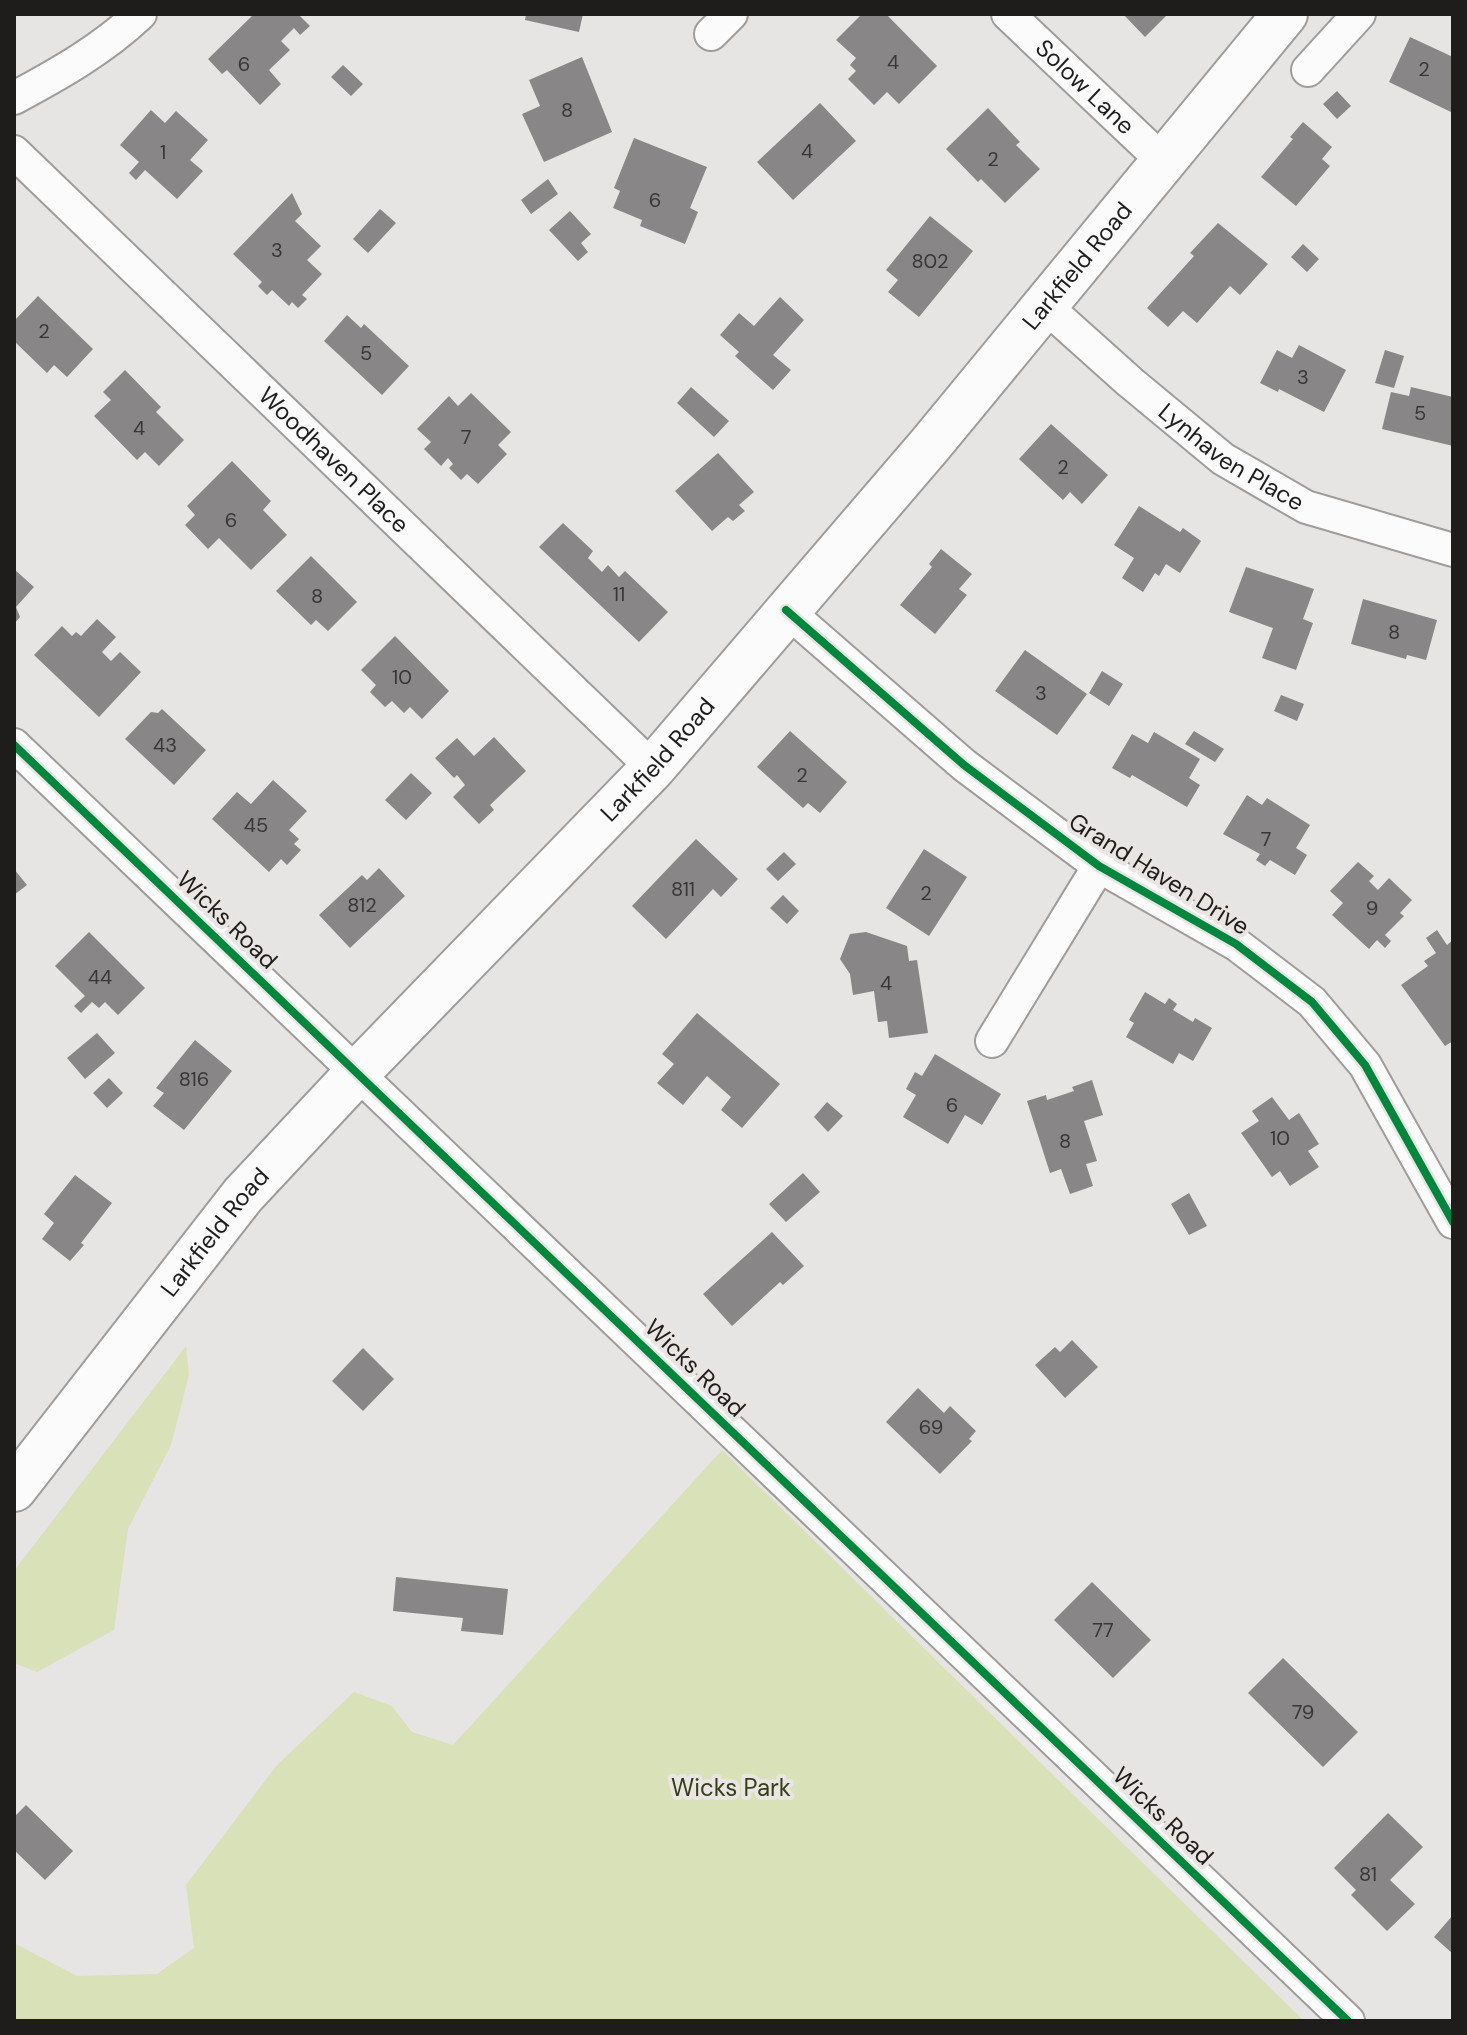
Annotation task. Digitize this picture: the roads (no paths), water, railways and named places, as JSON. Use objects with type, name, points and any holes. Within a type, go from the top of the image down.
[{"type":"main road","name":"Larkfield Road","points":[[14,1489],[243,1195],[653,768],[930,445],[1285,14]]},
{"type":"street","points":[[14,98],[73,65],[119,34],[140,14]]},
{"type":"street","name":"Solow Lane","points":[[1008,14],[1163,161]]},
{"type":"street","points":[[1308,70],[1359,14]]},
{"type":"street","name":"Woodhaven Place","points":[[14,152],[653,768]]},
{"type":"street","name":"Lynhaven Place","points":[[1044,305],[1223,459],[1306,507],[1453,550]]},
{"type":"street","name":"Grand Haven Drive","points":[[786,610],[964,765],[1099,866],[1236,944],[1312,1002],[1365,1065],[1453,1222]]},
{"type":"street","name":"Wicks Road","points":[[14,745],[1348,2021]]},
{"type":"street","points":[[992,1041],[1099,866]]},
{"type":"park label","name":"Wicks Park","points":[[731,1788]]}]
